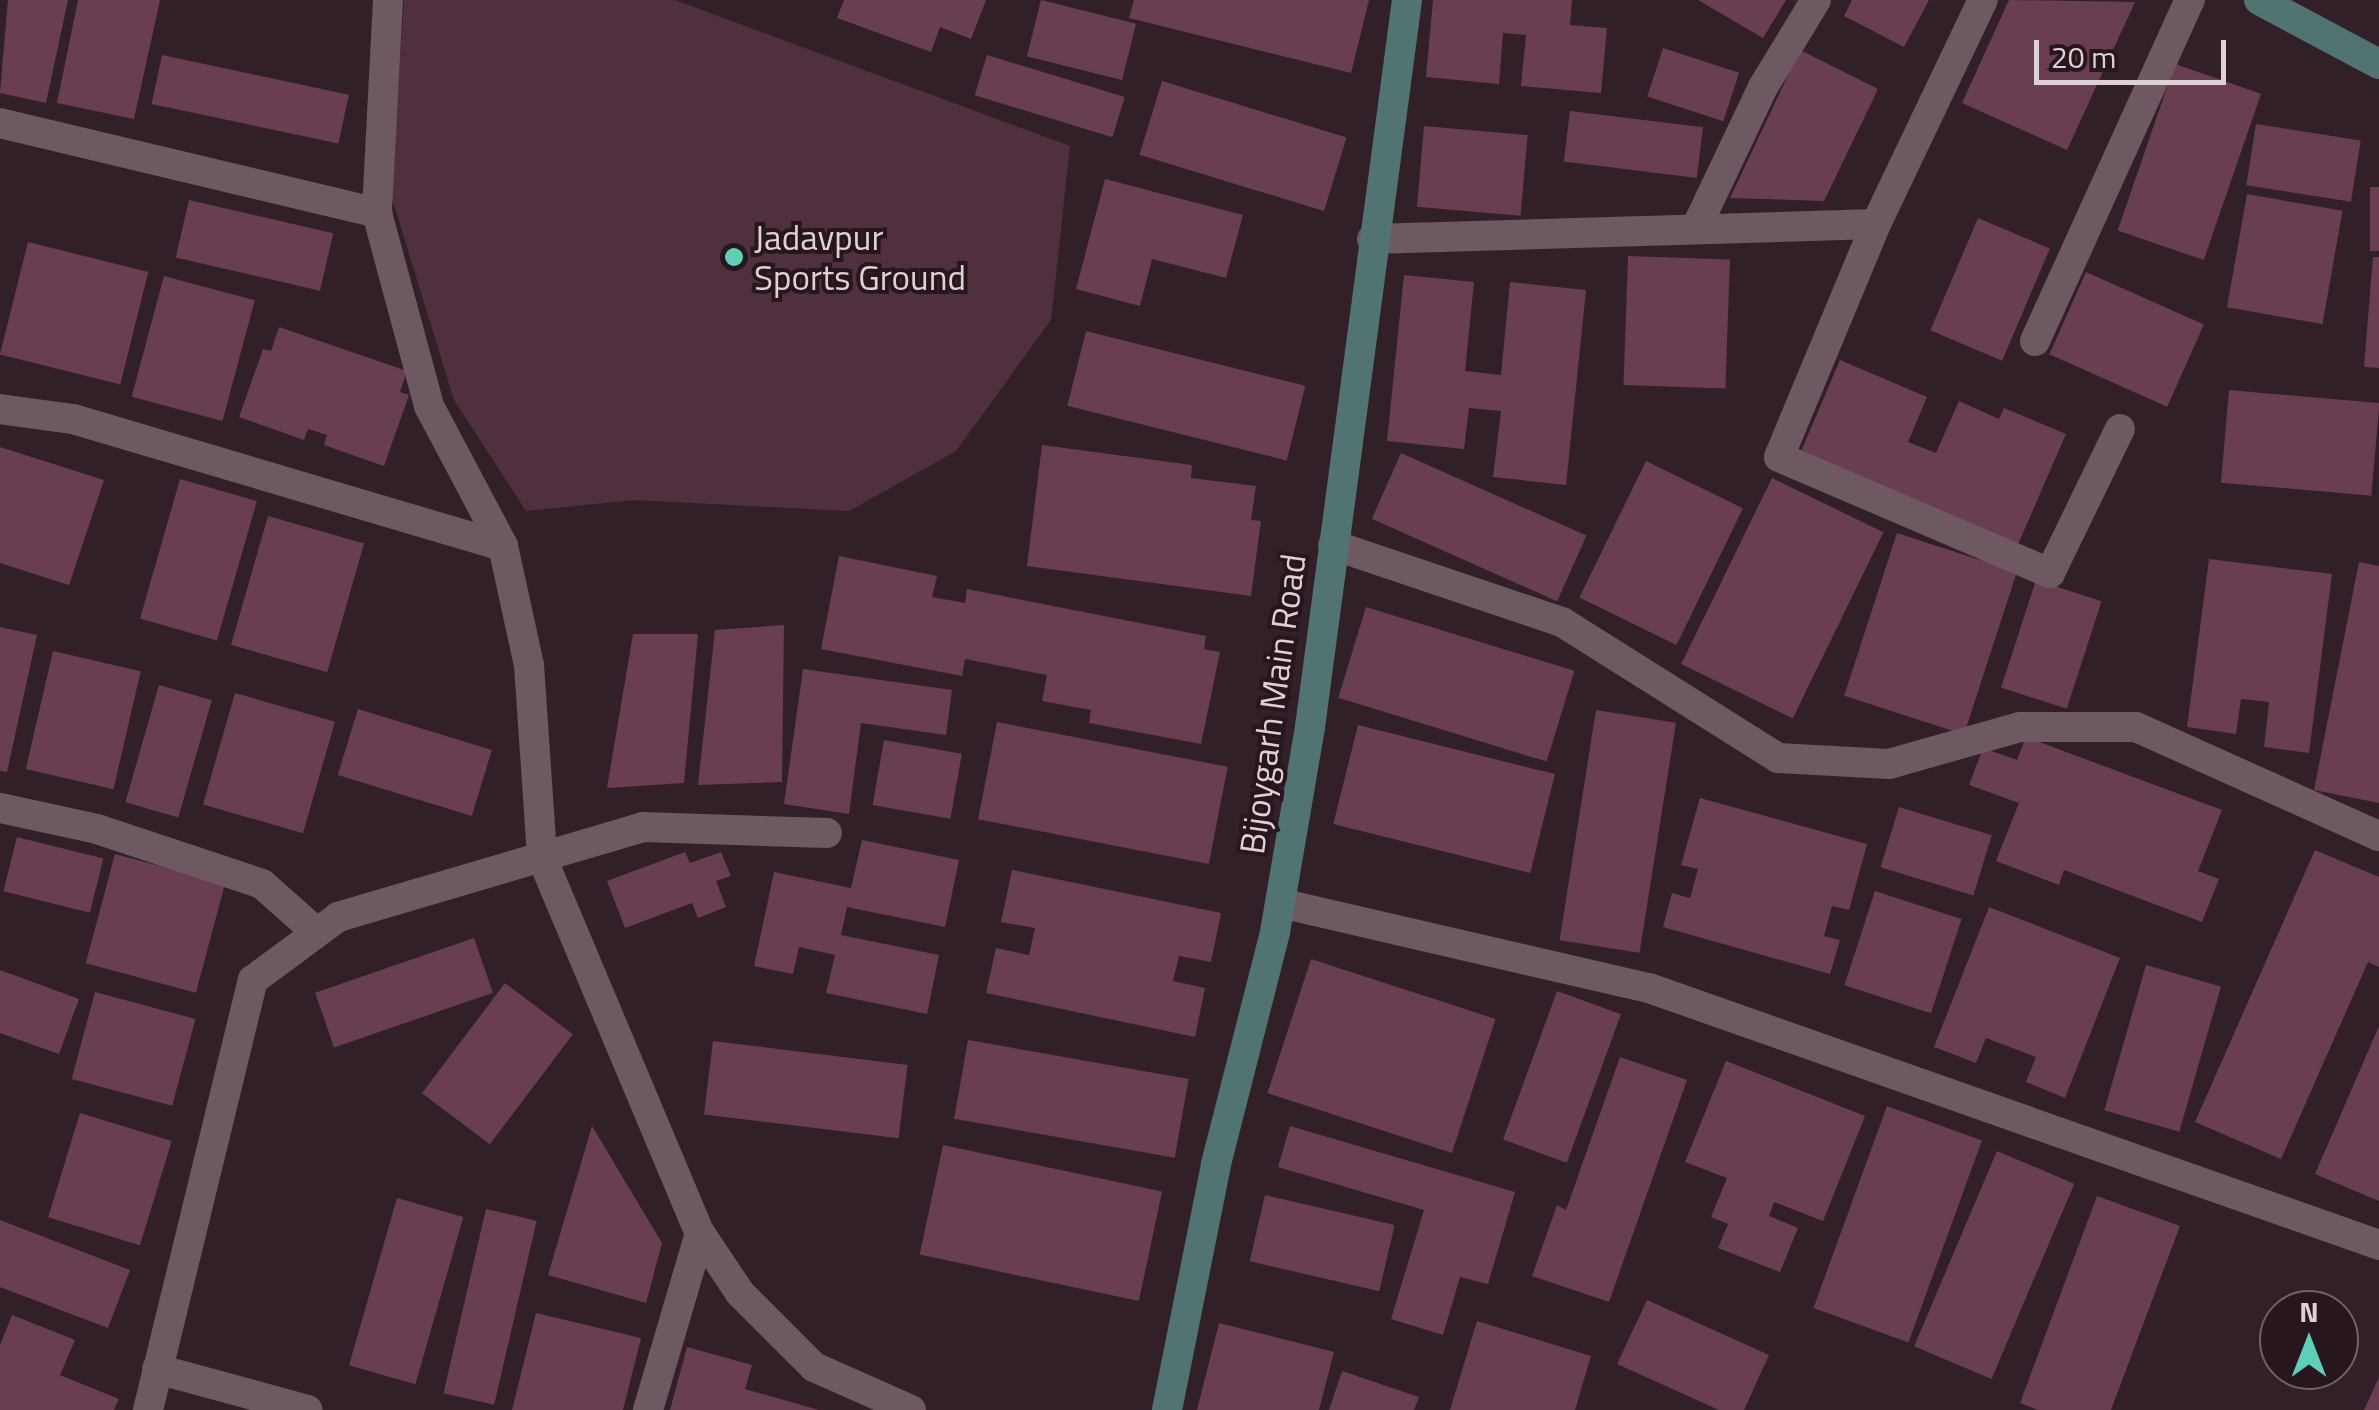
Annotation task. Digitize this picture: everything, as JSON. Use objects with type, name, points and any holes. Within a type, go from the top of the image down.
[{"type":"street","points":[[388,0],[377,213],[428,406],[502,546],[529,665],[542,858],[700,1233],[740,1292],[814,1367],[912,1410]]},
{"type":"street","name":"Bijoygarh Main Road","points":[[1167,1410],[1216,1164],[1280,903],[1407,0]]},
{"type":"street","points":[[1696,228],[1763,87],[1816,0]]},
{"type":"street","points":[[1983,0],[1876,224],[1779,456],[2050,574],[2120,429]]},
{"type":"street","points":[[2034,341],[2190,0]]},
{"type":"street","points":[[2259,0],[2379,64]]},
{"type":"street","points":[[0,123],[377,213]]},
{"type":"street","points":[[1372,239],[1876,224]]},
{"type":"street","points":[[0,408],[73,420],[502,546]]},
{"type":"street","points":[[1333,545],[1562,622],[1778,758],[1890,764],[2020,728],[2136,728],[2379,836]]},
{"type":"street","points":[[0,808],[97,830],[262,884],[316,932]]},
{"type":"street","points":[[148,1410],[253,980],[338,916],[643,827],[827,833]]},
{"type":"street","points":[[1280,903],[1648,988],[2379,1245]]},
{"type":"street","points":[[648,1410],[700,1233]]},
{"type":"street","points":[[157,1369],[308,1410]]},
{"type":"shaded area","name":"Jadavpur Sports Ground","points":[[404,0],[675,0],[1070,146],[1051,320],[956,451],[849,511],[635,500],[526,511],[454,400],[391,195]]},
{"type":"building","points":[[8,0],[68,0],[46,103],[0,93]]},
{"type":"building","points":[[78,0],[160,0],[134,119],[57,103]]},
{"type":"building","points":[[844,0],[986,0],[971,39],[940,27],[931,52],[837,18]]},
{"type":"building","points":[[1041,0],[1136,24],[1122,80],[1027,56]]},
{"type":"building","points":[[1134,0],[1369,0],[1351,73],[1129,18]]},
{"type":"building","points":[[1433,0],[1572,0],[1570,25],[1607,28],[1601,93],[1521,86],[1526,35],[1503,33],[1499,84],[1426,77]]},
{"type":"building","points":[[1698,0],[1786,0],[1763,38]]},
{"type":"building","points":[[1852,0],[1929,0],[1904,47],[1844,16]]},
{"type":"building","points":[[2009,0],[2135,2],[2067,150],[1962,103]]},
{"type":"building","points":[[1663,48],[1739,73],[1723,121],[1647,97]]},
{"type":"building","points":[[1800,50],[1878,89],[1824,201],[1730,198]]},
{"type":"building","points":[[162,55],[349,95],[338,144],[152,104]]},
{"type":"building","points":[[987,55],[1125,97],[1112,137],[975,95]]},
{"type":"building","points":[[2175,64],[2261,94],[2204,260],[2118,230]]},
{"type":"building","points":[[1162,81],[1347,137],[1324,211],[1139,155]]},
{"type":"building","points":[[1570,111],[1703,127],[1697,178],[1564,162]]},
{"type":"building","points":[[2256,124],[2361,141],[2351,202],[2246,185]]},
{"type":"building","points":[[1424,126],[1528,135],[1521,216],[1417,207]]},
{"type":"building","points":[[1105,179],[1243,215],[1226,278],[1152,259],[1140,306],[1076,289]]},
{"type":"building","points":[[2370,187],[2379,187],[2379,251],[2370,251]]},
{"type":"building","points":[[2247,194],[2343,211],[2323,324],[2227,307]]},
{"type":"building","points":[[189,200],[333,233],[320,291],[176,257]]},
{"type":"building","points":[[1978,218],[2050,248],[2002,361],[1930,330]]},
{"type":"building","points":[[28,242],[148,272],[120,385],[0,355]]},
{"type":"building","points":[[1628,256],[1730,260],[1725,388],[1623,385]]},
{"type":"building","points":[[2373,257],[2379,257],[2379,368],[2364,367]]},
{"type":"building","points":[[2086,272],[2204,324],[2167,407],[2049,354]]},
{"type":"building","points":[[1404,275],[1474,282],[1465,371],[1501,375],[1510,282],[1586,290],[1566,485],[1493,477],[1501,411],[1469,408],[1464,449],[1387,441]]},
{"type":"building","points":[[164,276],[255,300],[222,421],[132,397]]},
{"type":"building","points":[[279,327],[407,371],[400,392],[409,395],[384,466],[324,445],[327,435],[308,429],[304,440],[239,417],[263,349],[271,351]]},
{"type":"building","points":[[1086,331],[1305,386],[1287,460],[1067,406]]},
{"type":"building","points":[[1840,360],[1927,397],[1908,442],[1936,453],[1959,401],[1999,419],[2004,408],[2066,434],[2016,549],[1799,456]]},
{"type":"building","points":[[2229,390],[2379,403],[2371,496],[2221,483]]},
{"type":"building","points":[[1042,445],[1192,465],[1191,478],[1256,486],[1251,520],[1261,521],[1251,596],[1027,566]]},
{"type":"building","points":[[0,447],[104,480],[69,585],[0,563]]},
{"type":"building","points":[[1401,453],[1586,536],[1557,601],[1372,519]]},
{"type":"building","points":[[1646,461],[1743,508],[1676,645],[1579,598]]},
{"type":"building","points":[[1772,478],[1883,532],[1793,718],[1681,664]]},
{"type":"building","points":[[180,479],[257,501],[217,640],[140,618]]},
{"type":"building","points":[[268,516],[364,544],[327,672],[231,645]]},
{"type":"building","points":[[1897,533],[2017,572],[1964,735],[1844,696]]},
{"type":"building","points":[[839,556],[937,576],[932,597],[965,603],[967,589],[1206,636],[1204,649],[1220,652],[1201,744],[1089,723],[1091,710],[1042,701],[1047,675],[965,659],[962,676],[821,649]]},
{"type":"building","points":[[2209,559],[2332,574],[2309,753],[2264,747],[2269,702],[2241,699],[2236,734],[2187,727]]},
{"type":"building","points":[[2359,562],[2379,566],[2379,803],[2314,790]]},
{"type":"building","points":[[2036,580],[2102,601],[2067,709],[2001,687]]},
{"type":"building","points":[[1366,607],[1574,671],[1547,762],[1338,698]]},
{"type":"building","points":[[784,625],[782,782],[698,785],[715,630]]},
{"type":"building","points":[[0,627],[37,635],[7,772],[0,771]]},
{"type":"building","points":[[633,634],[698,634],[684,783],[607,788]]},
{"type":"building","points":[[53,651],[141,671],[113,789],[26,769]]},
{"type":"building","points":[[803,669],[952,690],[946,735],[861,723],[849,814],[784,804]]},
{"type":"building","points":[[159,685],[212,700],[178,817],[125,802]]},
{"type":"building","points":[[235,693],[335,722],[303,833],[203,805]]},
{"type":"building","points":[[358,709],[492,750],[472,816],[338,775]]},
{"type":"building","points":[[1596,710],[1676,723],[1640,953],[1560,940]]},
{"type":"building","points":[[997,722],[1228,767],[1209,864],[978,819]]},
{"type":"building","points":[[1358,725],[1555,774],[1530,873],[1333,824]]},
{"type":"building","points":[[2026,737],[2222,810],[2198,871],[2219,879],[2202,922],[2064,870],[2059,885],[1996,861],[2019,803],[1969,785],[1983,748],[2017,760]]},
{"type":"building","points":[[884,740],[962,754],[950,819],[873,805]]},
{"type":"building","points":[[1700,798],[1867,844],[1849,910],[1832,906],[1824,936],[1840,940],[1830,974],[1663,927],[1672,893],[1690,898],[1698,869],[1681,865]]},
{"type":"building","points":[[1899,807],[1992,835],[1973,896],[1881,867]]},
{"type":"building","points":[[17,837],[103,859],[90,913],[3,891]]},
{"type":"building","points":[[862,840],[959,860],[945,927],[847,907],[841,935],[939,955],[927,1014],[826,993],[835,955],[799,947],[793,974],[754,966],[774,872],[851,888]]},
{"type":"building","points":[[2315,850],[2379,877],[2379,967],[2368,962],[2281,1159],[2195,1122]]},
{"type":"building","points":[[685,852],[690,863],[721,852],[731,876],[716,881],[726,907],[698,918],[692,903],[625,928],[607,881]]},
{"type":"building","points":[[115,854],[225,884],[196,993],[86,963]]},
{"type":"building","points":[[1012,870],[1221,913],[1211,962],[1179,956],[1173,981],[1205,988],[1195,1037],[986,993],[996,948],[1029,955],[1035,928],[1001,922]]},
{"type":"building","points":[[1875,891],[1962,919],[1931,1013],[1844,985]]},
{"type":"building","points":[[1989,907],[2120,958],[2065,1098],[2026,1082],[2036,1057],[1986,1038],[1976,1063],[1934,1047]]},
{"type":"building","points":[[474,938],[493,993],[334,1048],[315,993]]},
{"type":"building","points":[[1311,959],[1496,1019],[1452,1153],[1267,1093]]},
{"type":"building","points":[[2146,965],[2221,986],[2179,1132],[2104,1110]]},
{"type":"building","points":[[0,970],[79,999],[59,1054],[0,1033]]},
{"type":"building","points":[[505,983],[573,1034],[490,1144],[422,1093]]},
{"type":"building","points":[[1557,991],[1621,1014],[1567,1163],[1503,1139]]},
{"type":"building","points":[[95,992],[195,1019],[172,1106],[72,1079]]},
{"type":"building","points":[[2379,1026],[2379,1201],[2315,1174]]},
{"type":"building","points":[[968,1040],[1189,1079],[1175,1158],[954,1119]]},
{"type":"building","points":[[713,1041],[908,1065],[899,1138],[704,1114]]},
{"type":"building","points":[[1620,1057],[1687,1080],[1609,1302],[1532,1276],[1557,1205],[1566,1210]]},
{"type":"building","points":[[1726,1061],[1865,1116],[1823,1221],[1774,1202],[1769,1216],[1798,1228],[1780,1272],[1718,1248],[1728,1224],[1711,1217],[1727,1178],[1685,1162]]},
{"type":"building","points":[[1887,1106],[1982,1141],[1908,1343],[1813,1308]]},
{"type":"building","points":[[80,1113],[172,1141],[140,1245],[48,1217]]},
{"type":"building","points":[[592,1126],[662,1243],[646,1303],[548,1275]]},
{"type":"building","points":[[1290,1126],[1515,1192],[1488,1284],[1460,1277],[1443,1335],[1391,1319],[1424,1210],[1278,1167]]},
{"type":"building","points":[[943,1145],[1162,1192],[1139,1301],[920,1255]]},
{"type":"building","points":[[1997,1151],[2074,1184],[1991,1379],[1914,1346]]},
{"type":"building","points":[[1265,1195],[1395,1225],[1379,1291],[1250,1261]]},
{"type":"building","points":[[2097,1196],[2180,1226],[2111,1410],[2038,1410],[2020,1403]]},
{"type":"building","points":[[397,1198],[463,1217],[415,1384],[349,1365]]},
{"type":"building","points":[[486,1209],[537,1221],[494,1405],[443,1393]]},
{"type":"building","points":[[0,1220],[130,1270],[108,1328],[0,1287]]},
{"type":"building","points":[[1647,1300],[1769,1355],[1744,1410],[1719,1410],[1617,1364]]},
{"type":"building","points":[[536,1313],[641,1338],[623,1410],[512,1410]]},
{"type":"building","points":[[12,1315],[75,1340],[60,1375],[119,1399],[114,1410],[0,1410],[0,1345]]},
{"type":"building","points":[[1477,1321],[1591,1356],[1575,1410],[1450,1410]]},
{"type":"building","points":[[1219,1323],[1334,1352],[1319,1410],[1197,1410]]},
{"type":"building","points":[[687,1347],[752,1365],[745,1389],[819,1410],[670,1410]]},
{"type":"building","points":[[1342,1371],[1419,1397],[1414,1410],[1329,1410]]},
{"type":"building","points":[[2379,1377],[2379,1410],[2364,1410]]},
{"type":"place","name":"Jadavpur Sports Ground","points":[[734,257]]}]
